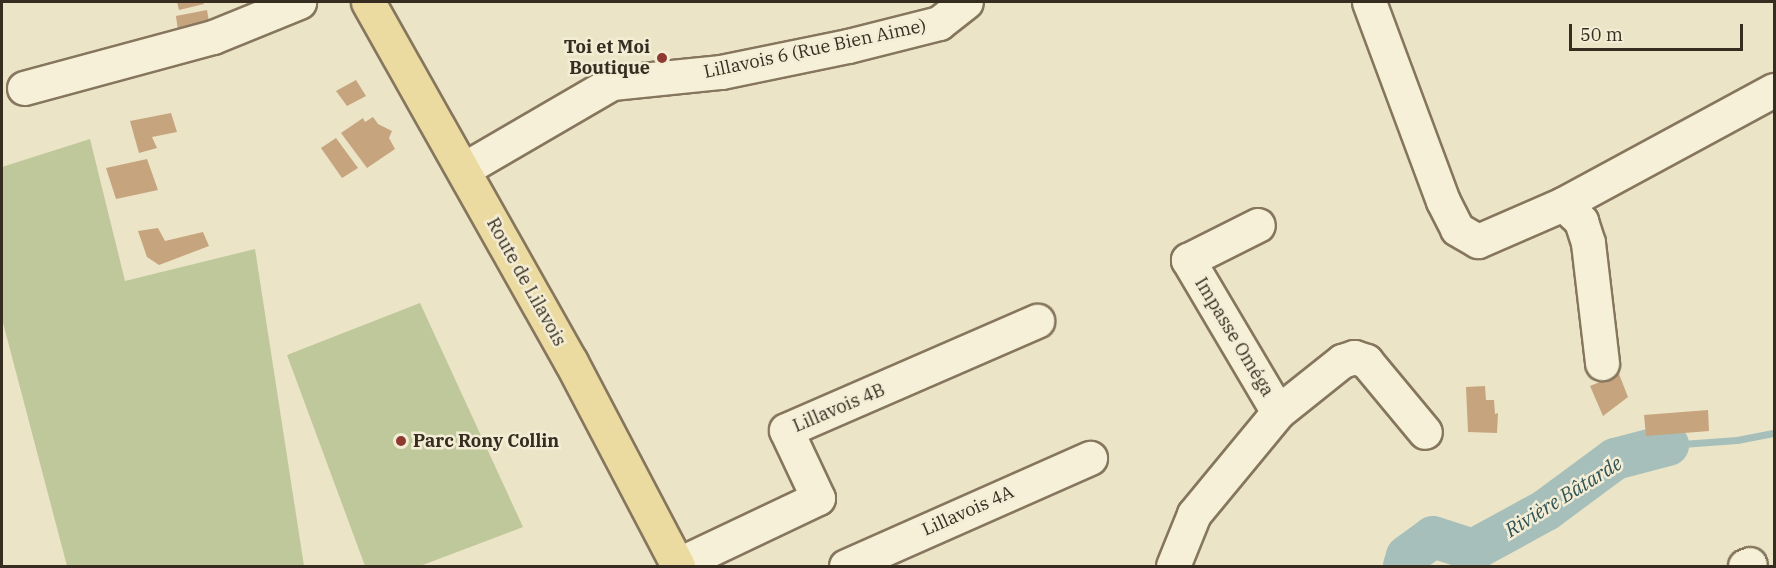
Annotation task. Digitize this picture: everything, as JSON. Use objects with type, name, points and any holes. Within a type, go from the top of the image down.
[{"type":"main road","name":"Route de Lilavois","points":[[368,2],[464,169],[677,566]]},
{"type":"street","points":[[24,88],[213,37],[299,2]]},
{"type":"street","name":"Lillavois 6 (Rue Bien Aime)","points":[[464,169],[612,83],[721,72],[848,46],[939,23],[966,2]]},
{"type":"street","points":[[1369,2],[1443,201],[1457,229],[1478,241],[1563,204],[1774,90]]},
{"type":"street","points":[[1563,204],[1581,221],[1588,243],[1602,363]]},
{"type":"street","name":"Impasse Oméga","points":[[1173,567],[1194,513],[1278,412],[1188,260],[1258,225]]},
{"type":"street","name":"Lillavois 4B","points":[[677,566],[818,498],[786,430],[1037,321]]},
{"type":"street","points":[[1278,412],[1342,361],[1354,357],[1366,361],[1425,432]]},
{"type":"street","name":"Lillavois 4A","points":[[846,567],[1090,458]]},
{"type":"green space","points":[[90,139],[125,281],[255,249],[304,566],[67,566],[2,319],[2,167]]},
{"type":"green space","name":"Parc Rony Collin","points":[[420,303],[523,527],[420,566],[365,566],[287,355]]},
{"type":"building","points":[[177,2],[203,2],[204,4],[179,10]]},
{"type":"building","points":[[207,10],[211,33],[179,39],[176,16]]},
{"type":"building","points":[[356,80],[366,96],[347,106],[336,91]]},
{"type":"building","points":[[171,113],[177,132],[152,137],[157,148],[139,153],[130,121]]},
{"type":"building","points":[[373,117],[378,124],[392,131],[389,138],[395,149],[367,168],[341,133],[363,118],[365,122]]},
{"type":"building","points":[[336,138],[358,168],[342,178],[321,148]]},
{"type":"building","points":[[147,159],[158,190],[116,199],[106,168]]},
{"type":"building","points":[[158,228],[165,241],[203,232],[209,246],[159,265],[147,257],[138,231]]},
{"type":"building","points":[[1619,374],[1628,397],[1603,416],[1590,386]]},
{"type":"building","points":[[1485,386],[1486,400],[1494,400],[1495,414],[1498,413],[1497,433],[1468,432],[1466,387]]},
{"type":"building","points":[[1708,410],[1709,431],[1646,436],[1644,415]]},
{"type":"waterway","points":[[1668,445],[1737,440],[1774,433]]},
{"type":"waterway","name":"Rivière Bâtarde","points":[[1404,566],[1407,556],[1433,537],[1473,550],[1546,510],[1615,459],[1668,445]]},
{"type":"place","name":"Toi et Moi Boutique","points":[[662,58]]},
{"type":"place","name":"Parc Rony Collin","points":[[401,441]]}]
